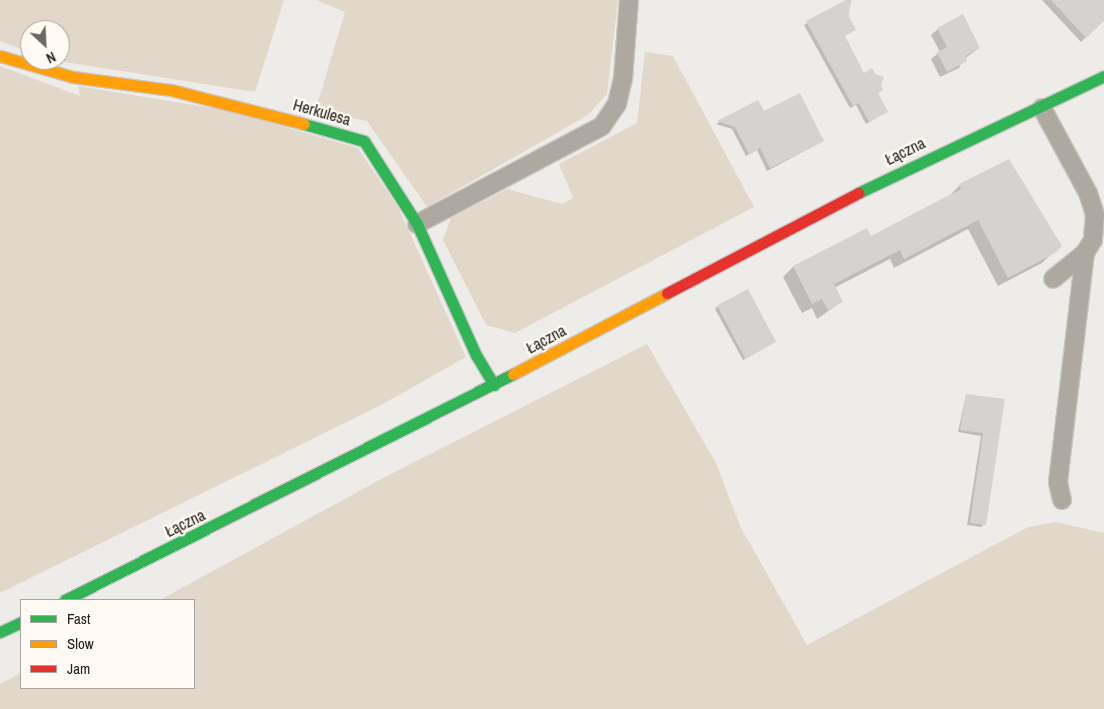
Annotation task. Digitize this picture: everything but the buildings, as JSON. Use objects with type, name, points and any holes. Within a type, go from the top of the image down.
[{"type":"street","points":[[417,224],[602,126],[617,104],[624,79],[629,0]]},
{"type":"street","name":"Herkulesa","points":[[0,56],[73,77],[172,90],[250,108],[364,141],[417,224],[476,355],[494,385]]},
{"type":"street","name":"Łączna","points":[[67,599],[494,385],[904,169],[1042,108],[1104,76]]},
{"type":"street","name":"Łączna","points":[[1042,108],[1104,90]]},
{"type":"street","points":[[1042,108],[1092,204],[1095,229],[1085,254],[1058,482],[1062,500]]},
{"type":"street","points":[[1053,279],[1085,254]]},
{"type":"street","points":[[0,632],[20,622]]},
{"type":"shaded area","points":[[0,0],[284,0],[255,92],[70,63],[70,20],[20,20],[20,48],[0,41]]},
{"type":"shaded area","points":[[316,0],[618,0],[607,94],[588,115],[427,207],[367,121],[315,112],[345,12]]},
{"type":"shaded area","points":[[645,52],[673,56],[754,207],[515,333],[486,325],[443,240],[451,218],[507,189],[562,204],[573,198],[559,164],[637,123]]},
{"type":"shaded area","points":[[0,66],[80,96],[78,86],[230,111],[358,148],[398,207],[466,357],[383,404],[0,593]]},
{"type":"shaded area","points":[[647,344],[716,463],[740,526],[807,645],[1028,527],[1056,522],[1104,533],[1104,709],[0,709],[0,684],[20,674],[20,689],[195,689],[195,599],[162,599],[383,478]]},
{"type":"traffic: fast","points":[[858,193],[1104,76]]},
{"type":"traffic: fast","points":[[304,124],[364,141],[417,224],[476,355],[494,385]]},
{"type":"traffic: fast","points":[[67,599],[513,374]]},
{"type":"traffic: fast","points":[[0,632],[20,622]]},
{"type":"traffic: slow","points":[[0,56],[73,77],[171,90],[304,124]]},
{"type":"traffic: slow","points":[[513,374],[667,293]]},
{"type":"traffic: jam","points":[[667,293],[858,193]]}]
